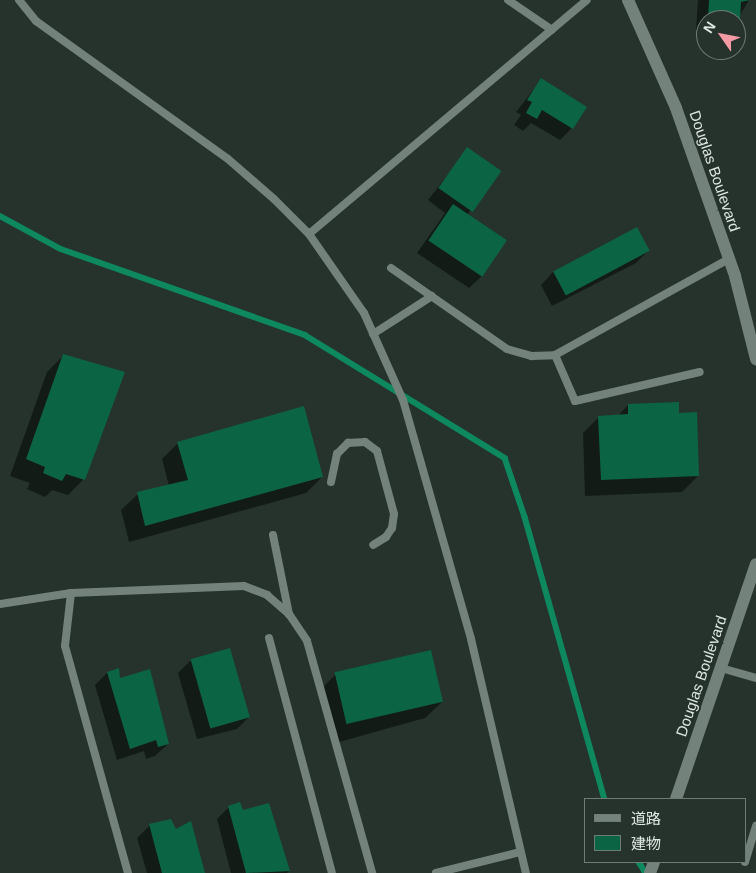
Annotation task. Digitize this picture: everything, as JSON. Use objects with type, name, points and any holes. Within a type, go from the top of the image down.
[{"type":"street","name":"Douglas Boulevard","points":[[628,0],[676,108],[729,260],[756,359]]},
{"type":"street","name":"Douglas Boulevard","points":[[676,798],[756,564]]},
{"type":"lane","points":[[20,0],[36,21],[228,159],[274,198],[308,234],[341,278],[374,334],[403,400],[469,630],[526,873]]},
{"type":"lane","points":[[508,0],[552,30]]},
{"type":"lane","points":[[308,234],[587,0]]},
{"type":"lane","points":[[391,268],[507,349],[532,356],[555,355],[729,260]]},
{"type":"lane","points":[[374,334],[432,296]]},
{"type":"lane","points":[[555,355],[576,401],[700,372]]},
{"type":"lane","points":[[331,482],[337,454],[348,444],[365,442],[377,451],[394,514],[392,528],[386,537],[374,545]]},
{"type":"lane","points":[[273,535],[289,614]]},
{"type":"lane","points":[[0,604],[71,593],[244,586],[267,596],[289,614],[307,641],[372,873]]},
{"type":"lane","points":[[71,593],[66,646],[128,873]]},
{"type":"lane","points":[[269,638],[332,873]]},
{"type":"lane","points":[[721,668],[756,678]]},
{"type":"lane","points":[[746,862],[756,826]]},
{"type":"lane","points":[[436,873],[520,852]]},
{"type":"building","points":[[709,0],[750,0],[741,2],[741,10],[708,10]]},
{"type":"building","points":[[541,78],[587,107],[573,129],[542,110],[537,119],[526,113],[532,102],[527,100]]},
{"type":"building","points":[[467,147],[501,171],[473,212],[438,188]]},
{"type":"building","points":[[453,204],[507,240],[482,277],[428,240]]},
{"type":"building","points":[[637,227],[650,251],[566,295],[553,272]]},
{"type":"building","points":[[63,354],[125,372],[85,480],[66,474],[62,481],[43,473],[45,467],[26,459]]},
{"type":"building","points":[[679,402],[679,413],[697,412],[699,476],[601,480],[598,416],[628,414],[628,404]]},
{"type":"building","points":[[304,406],[323,477],[145,526],[137,492],[188,480],[177,442]]},
{"type":"building","points":[[230,648],[250,717],[210,729],[191,659]]},
{"type":"building","points":[[431,650],[443,702],[346,724],[335,672]]},
{"type":"building","points":[[119,668],[120,678],[150,669],[169,744],[158,747],[156,740],[130,749],[107,672]]},
{"type":"building","points":[[240,802],[243,810],[269,803],[290,871],[246,873],[228,806]]},
{"type":"building","points":[[171,819],[176,829],[191,821],[205,873],[162,873],[149,824]]},
{"type":"waterway","points":[[0,216],[61,249],[305,335],[505,458],[525,517],[605,798]]},
{"type":"waterway","points":[[640,863],[646,873]]}]
